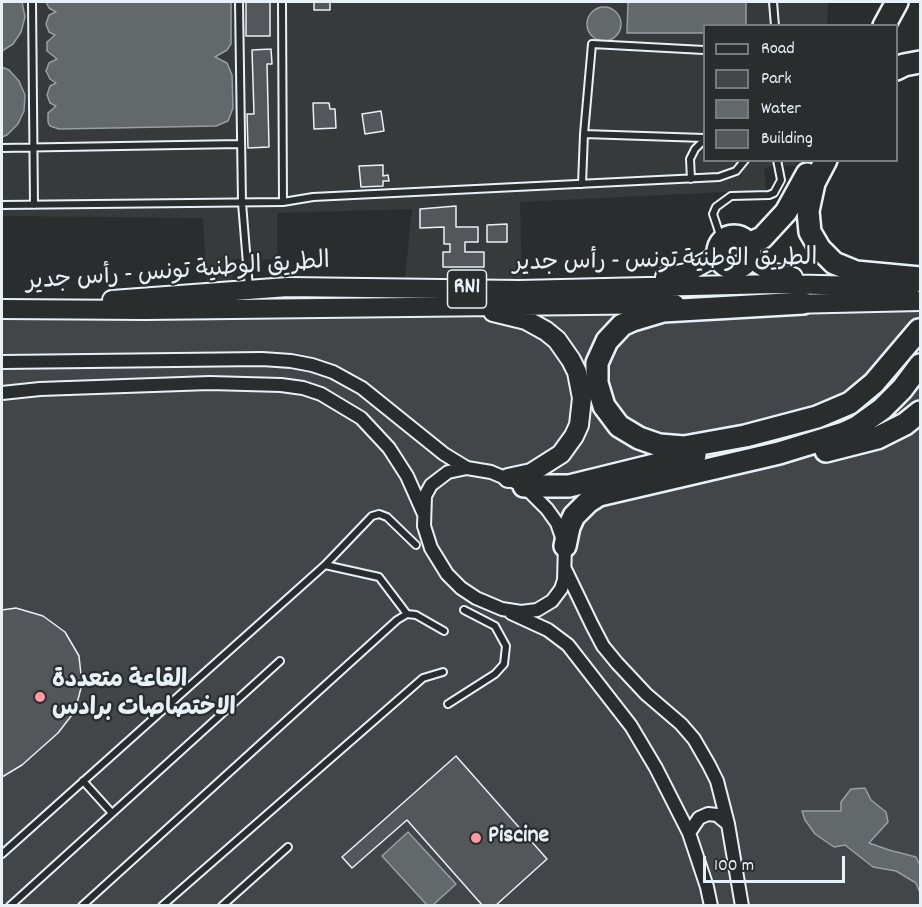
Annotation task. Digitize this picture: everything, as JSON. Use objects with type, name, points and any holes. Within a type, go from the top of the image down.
[{"type":"highway","points":[[885,24],[897,2]]},
{"type":"highway","points":[[898,68],[921,62]]},
{"type":"highway","points":[[749,250],[743,238],[728,237],[720,246],[721,262],[732,267],[743,265],[749,250],[786,212],[814,162]]},
{"type":"highway","points":[[824,162],[809,197],[807,211],[810,232],[820,249],[834,263],[856,272],[921,278]]},
{"type":"highway","points":[[803,303],[663,311],[622,325],[607,341],[597,363],[597,383],[604,406],[620,426],[639,438],[659,445],[684,447],[745,436],[817,417],[850,403],[874,383],[920,329]]},
{"type":"highway","points":[[516,482],[569,486],[802,430],[830,421],[855,409],[882,386],[902,362],[920,329]]},
{"type":"highway","points":[[565,546],[574,516],[599,495],[812,445],[857,427],[894,398],[921,365]]},
{"type":"highway","points":[[728,465],[808,454],[863,442],[890,432],[921,412]]},
{"type":"main road","points":[[576,289],[601,282],[652,279],[686,273],[710,261],[720,246]]},
{"type":"main road","points":[[749,250],[760,265],[771,272],[814,284]]},
{"type":"main road","name":"الطريق الوطنية تونس - رأس جدير","points":[[8,309],[288,286],[519,290],[687,285],[921,285]]},
{"type":"main road","name":"الطريق الوطنية تونس - رأس جدير","points":[[8,309],[145,310],[921,301]]},
{"type":"main road","points":[[413,307],[494,312],[516,317],[546,331],[571,360],[577,372],[582,398],[579,425],[561,454],[516,482]]},
{"type":"street","points":[[2,362],[262,359],[312,365],[333,372],[362,388],[444,454],[467,468]]},
{"type":"street","points":[[2,393],[40,389],[210,383],[281,385],[303,388],[321,394],[361,418],[389,448],[407,476],[423,512]]},
{"type":"street","points":[[502,609],[521,612],[537,610],[552,601],[561,589],[565,569],[565,546],[557,523],[547,509],[516,482],[491,472],[467,468],[448,472],[430,485],[425,496],[424,526],[431,549],[447,574],[461,588],[476,598],[558,636],[582,661],[631,726],[656,768],[689,833],[711,906]]},
{"type":"street","points":[[565,569],[592,625],[617,663],[646,694],[681,724],[698,745],[717,781],[729,824],[742,906]]},
{"type":"street","points":[[689,833],[699,818],[708,814],[717,815],[729,824]]},
{"type":"lane","points":[[32,2],[34,205]]},
{"type":"lane","points":[[239,2],[242,203],[249,289]]},
{"type":"lane","points":[[282,2],[283,202]]},
{"type":"lane","points":[[773,2],[775,24]]},
{"type":"lane","points":[[582,184],[592,44],[703,50]]},
{"type":"lane","points":[[584,134],[703,139]]},
{"type":"lane","points":[[691,179],[690,159],[695,149],[703,141]]},
{"type":"lane","points":[[2,148],[240,144]]},
{"type":"lane","points":[[2,205],[283,202],[313,197],[691,179],[727,176],[736,171],[743,162]]},
{"type":"lane","points":[[720,246],[713,214],[716,207],[731,196],[774,193],[781,180],[777,162]]},
{"type":"lane","points":[[2,854],[326,565],[372,516],[379,514],[387,517],[416,545]]},
{"type":"lane","points":[[326,565],[379,577],[407,614]]},
{"type":"lane","points":[[448,704],[495,674],[504,664],[506,646],[495,626],[464,610]]},
{"type":"lane","points":[[82,906],[397,620],[407,614],[416,615],[444,631]]},
{"type":"lane","points":[[10,906],[280,661]]},
{"type":"lane","points":[[162,906],[423,678],[443,672]]},
{"type":"lane","points":[[83,781],[112,813]]},
{"type":"lane","points":[[222,906],[288,847]]},
{"type":"shaded area","points":[[2,2],[828,2],[827,24],[703,24],[703,162],[797,162],[794,166],[777,165],[764,168],[766,190],[520,202],[522,287],[404,288],[412,209],[277,213],[277,259],[232,259],[233,284],[207,285],[203,218],[2,216]]},
{"type":"green space","points":[[920,305],[920,905],[2,905],[2,320],[391,317]]},
{"type":"water","points":[[2,2],[22,2],[25,17],[21,32],[13,44],[2,51]]},
{"type":"water","points":[[46,2],[231,2],[231,44],[227,50],[215,57],[227,63],[232,75],[233,108],[228,121],[216,126],[59,129],[50,126],[48,113],[56,106],[50,103],[47,95],[50,86],[56,83],[50,79],[46,71],[49,63],[57,59],[47,51],[47,42],[55,35],[49,32],[46,24],[49,15],[56,12],[49,8]]},
{"type":"water","points":[[628,2],[746,2],[746,24],[703,24],[703,33],[627,33]]},
{"type":"water","points":[[604,7],[616,12],[621,24],[616,36],[604,41],[592,36],[587,24],[592,12]]},
{"type":"water","points":[[2,67],[9,70],[19,81],[25,95],[24,111],[18,124],[2,137]]},
{"type":"water","points":[[865,788],[871,800],[886,812],[888,822],[869,843],[916,857],[920,865],[920,893],[916,883],[896,871],[873,867],[845,845],[834,847],[815,834],[805,820],[802,811],[841,811],[841,802],[851,789]]},
{"type":"water","points":[[408,832],[456,884],[433,905],[427,905],[382,856]]},
{"type":"building","points":[[246,2],[270,2],[270,36],[246,36]]},
{"type":"building","points":[[314,2],[330,2],[330,10],[314,10]]},
{"type":"building","points":[[271,49],[272,64],[267,64],[269,147],[248,148],[247,114],[254,114],[252,50]]},
{"type":"building","points":[[313,103],[329,103],[330,109],[335,109],[336,128],[314,129]]},
{"type":"building","points":[[381,111],[384,131],[365,134],[362,114]]},
{"type":"building","points":[[383,165],[383,176],[388,175],[389,181],[383,181],[383,186],[361,187],[359,166]]},
{"type":"building","points":[[456,206],[456,227],[478,227],[478,242],[465,242],[465,252],[484,252],[484,267],[443,267],[443,252],[450,252],[450,244],[444,244],[444,227],[420,228],[420,209]]},
{"type":"building","points":[[507,224],[507,242],[487,242],[487,225]]},
{"type":"building","name":"القاعة متعددة الاختصاصات برادس","points":[[16,608],[43,616],[65,632],[79,656],[82,684],[75,711],[58,733],[22,765],[2,777],[2,610]]},
{"type":"building","name":"Piscine","points":[[456,756],[547,859],[495,906],[483,906],[407,820],[352,868],[342,857]]},
{"type":"place","name":"القاعة متعددة الاختصاصات برادس","points":[[40,697]]},
{"type":"place","name":"Piscine","points":[[476,838]]}]
